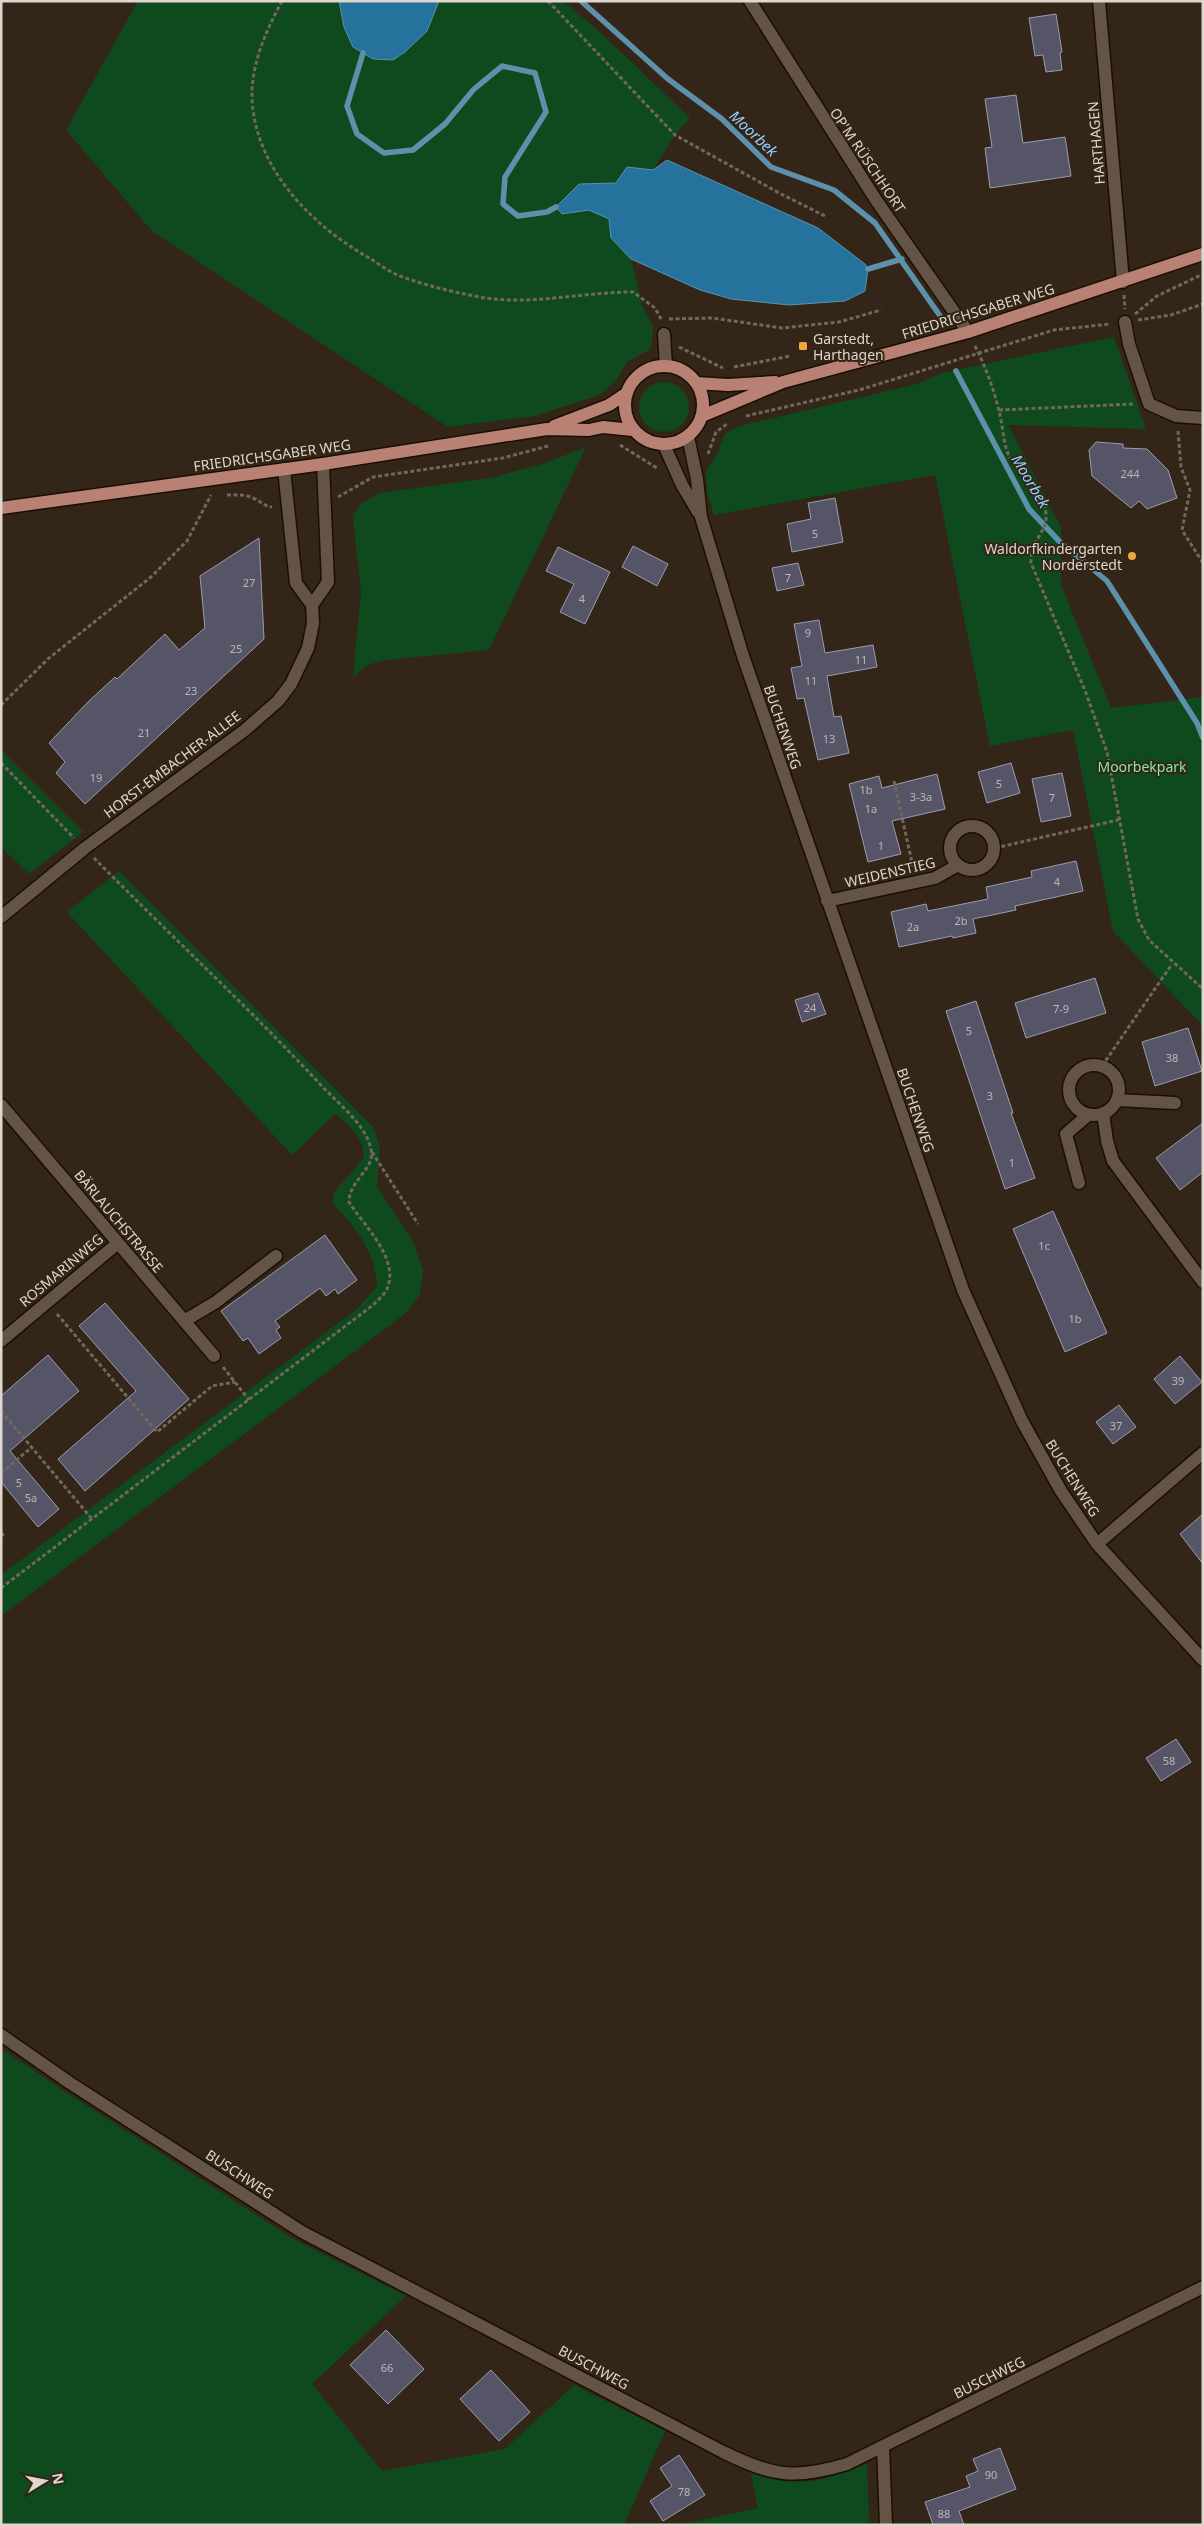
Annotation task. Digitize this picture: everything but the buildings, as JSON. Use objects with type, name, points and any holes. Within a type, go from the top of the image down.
[{"type":"main road","name":"FRIEDRICHSGABER WEG","points":[[783,382],[968,332],[1203,254]]},
{"type":"main road","points":[[666,366],[680,370],[696,383],[703,399],[702,416],[697,428],[688,437],[676,443],[664,445],[650,442],[633,430],[626,416],[627,393],[634,380],[645,371],[666,366]]},
{"type":"main road","points":[[696,383],[728,385],[783,382]]},
{"type":"main road","points":[[702,416],[783,382]]},
{"type":"main road","name":"FRIEDRICHSGABER WEG","points":[[547,429],[609,405],[627,393]]},
{"type":"main road","name":"FRIEDRICHSGABER WEG","points":[[1,508],[324,464],[547,429],[589,430],[603,427],[633,430]]},
{"type":"street","name":"OP'M RÜSCHHORT","points":[[750,1],[876,200],[968,332]]},
{"type":"street","name":"HARTHAGEN","points":[[1099,1],[1123,282]]},
{"type":"street","points":[[1125,322],[1129,344],[1149,404],[1176,416],[1203,418]]},
{"type":"street","points":[[664,339],[666,366]]},
{"type":"street","name":"BUCHENWEG","points":[[688,437],[701,517],[743,656],[963,1290],[990,1356],[1022,1421],[1061,1491],[1097,1544],[1203,1660]]},
{"type":"street","name":"BUCHENWEG","points":[[664,445],[676,473],[701,517]]},
{"type":"street","points":[[284,469],[296,583],[312,605],[328,582],[324,464]]},
{"type":"street","name":"HORST-EMBACHER-ALLEE","points":[[1,917],[85,848],[215,753],[278,702],[291,684],[308,648],[313,623],[312,605]]},
{"type":"street","name":"WEIDENSTIEG","points":[[827,902],[942,876],[958,865],[950,853],[950,842],[955,832],[964,826],[975,825],[985,829],[992,838],[995,848]]},
{"type":"street","points":[[958,865],[964,869],[975,870],[985,867],[992,858],[995,848]]},
{"type":"street","points":[[1079,1183],[1066,1134],[1088,1115],[1109,1111],[1117,1100],[1118,1083],[1115,1076],[1102,1066],[1094,1064],[1080,1068],[1072,1076],[1069,1084],[1070,1100],[1075,1108],[1088,1115]]},
{"type":"street","points":[[1117,1100],[1175,1103]]},
{"type":"street","name":"BÄRLAUCHSTRASSE","points":[[1,1105],[214,1356]]},
{"type":"street","points":[[1103,1113],[1107,1142],[1114,1161],[1203,1282]]},
{"type":"street","name":"ROSMARINWEG","points":[[1,1341],[118,1242]]},
{"type":"street","points":[[184,1321],[216,1302],[276,1256]]},
{"type":"street","points":[[1097,1544],[1203,1453]]},
{"type":"street","name":"BUSCHWEG","points":[[1,2035],[70,2083],[302,2232],[753,2466],[783,2474],[815,2474],[846,2464],[1203,2287]]},
{"type":"street","points":[[884,2446],[886,2525]]},
{"type":"path","points":[[282,1],[266,32],[255,69],[252,97],[255,124],[264,152],[283,183],[306,210],[343,244],[399,276],[486,298],[527,299],[632,292],[655,308],[661,319],[664,339],[726,369],[790,356]]},
{"type":"path","points":[[548,1],[675,136],[825,216]]},
{"type":"path","points":[[1125,322],[1157,296],[1203,274]]},
{"type":"path","points":[[1123,282],[1125,322]]},
{"type":"path","points":[[743,417],[859,390],[1054,330],[1172,315],[1203,304]]},
{"type":"path","points":[[661,319],[712,318],[782,328],[839,322],[881,310]]},
{"type":"path","points":[[978,352],[999,410],[1009,457],[1037,489],[1044,502],[1047,520],[1035,540],[1030,553],[1031,564],[1086,693],[1107,752],[1118,820],[1138,919],[1149,940],[1172,964],[1203,989]]},
{"type":"path","points":[[726,369],[726,374]]},
{"type":"path","points":[[999,410],[1149,404]]},
{"type":"path","points":[[1176,416],[1181,467],[1190,490],[1182,530],[1203,563]]},
{"type":"path","points":[[694,467],[709,452],[716,432],[734,419]]},
{"type":"path","points":[[324,500],[347,493],[355,486],[373,477],[503,458],[558,444]]},
{"type":"path","points":[[618,444],[660,470],[676,473]]},
{"type":"path","points":[[1,705],[49,658],[151,577],[187,541],[211,494]]},
{"type":"path","points":[[204,495],[243,495],[255,498],[263,505],[272,507],[287,504]]},
{"type":"path","points":[[1,763],[285,1046],[364,1130],[372,1151],[418,1224]]},
{"type":"path","points":[[894,781],[916,882]]},
{"type":"path","points":[[995,848],[1118,820]]},
{"type":"path","points":[[1102,1066],[1172,964]]},
{"type":"path","points":[[1,1588],[373,1305],[388,1288],[389,1277],[383,1251],[372,1231],[349,1202],[349,1192],[370,1163],[372,1151]]},
{"type":"path","points":[[47,1302],[157,1432],[212,1386],[235,1382]]},
{"type":"path","points":[[214,1356],[249,1400]]},
{"type":"path","points":[[1,1411],[92,1519]]},
{"type":"path","points":[[1,1473],[32,1447]]},
{"type":"green space","points":[[138,1],[339,1],[344,27],[353,47],[373,59],[427,31],[439,1],[563,1],[602,34],[690,118],[675,135],[653,170],[627,167],[616,183],[579,185],[562,214],[589,210],[610,220],[611,238],[631,259],[642,304],[653,327],[651,349],[627,362],[616,381],[600,395],[534,416],[448,427],[152,231],[66,130]]},
{"type":"green space","name":"Moorbekpark","points":[[1114,337],[1146,429],[1008,425],[1061,527],[1061,585],[1111,708],[1203,697],[1203,1026],[1113,931],[1073,730],[990,746],[935,475],[714,515],[707,492],[706,470],[717,455],[724,435],[736,427],[917,384],[942,373]]},
{"type":"green space","points":[[664,382],[674,384],[682,389],[687,397],[689,407],[687,417],[682,425],[674,430],[664,432],[654,430],[646,425],[641,417],[639,407],[641,397],[646,389],[654,384]]},
{"type":"green space","points":[[586,447],[489,650],[385,660],[367,665],[353,677],[361,593],[353,516],[361,504],[379,493],[490,478],[546,463]]},
{"type":"green space","points":[[1,750],[83,832],[29,874],[1,847]]},
{"type":"green space","points":[[119,871],[374,1128],[380,1149],[377,1187],[413,1241],[423,1270],[420,1294],[406,1313],[1,1616],[1,1575],[357,1309],[377,1287],[372,1261],[363,1240],[332,1202],[335,1191],[364,1158],[359,1138],[355,1133],[335,1114],[292,1155],[67,912]]},
{"type":"green space","points":[[5,2051],[295,2240],[406,2296],[312,2384],[382,2471],[505,2449],[574,2385],[665,2431],[624,2525],[1,2525],[1,2053]]},
{"type":"green space","points":[[867,2464],[869,2525],[678,2525],[758,2508],[751,2474],[783,2481],[810,2481],[823,2479]]},
{"type":"water","points":[[339,1],[439,1],[427,31],[405,52],[393,60],[373,59],[353,47],[344,27]]},
{"type":"water","points":[[667,160],[818,228],[865,264],[868,269],[865,291],[845,301],[789,305],[731,299],[700,290],[631,259],[611,238],[609,219],[589,210],[562,214],[556,207],[579,184],[616,183],[627,167],[653,170]]},
{"type":"waterway","name":"Moorbek","points":[[581,1],[668,79],[722,119],[771,167],[834,190],[875,223],[945,323]]},
{"type":"waterway","points":[[363,53],[347,106],[357,134],[384,153],[413,150],[445,124],[474,89],[502,66],[535,73],[546,112],[505,177],[503,204],[518,216],[547,212],[556,207]]},
{"type":"waterway","points":[[868,269],[902,259]]},
{"type":"waterway","name":"Moorbek","points":[[956,371],[1029,509],[1059,541],[1107,581],[1197,723],[1203,738]]},
{"type":"place","name":"Garstedt, Harthagen","points":[[803,346]]},
{"type":"place","name":"Waldorfkindergarten Norderstedt","points":[[1132,556]]}]
